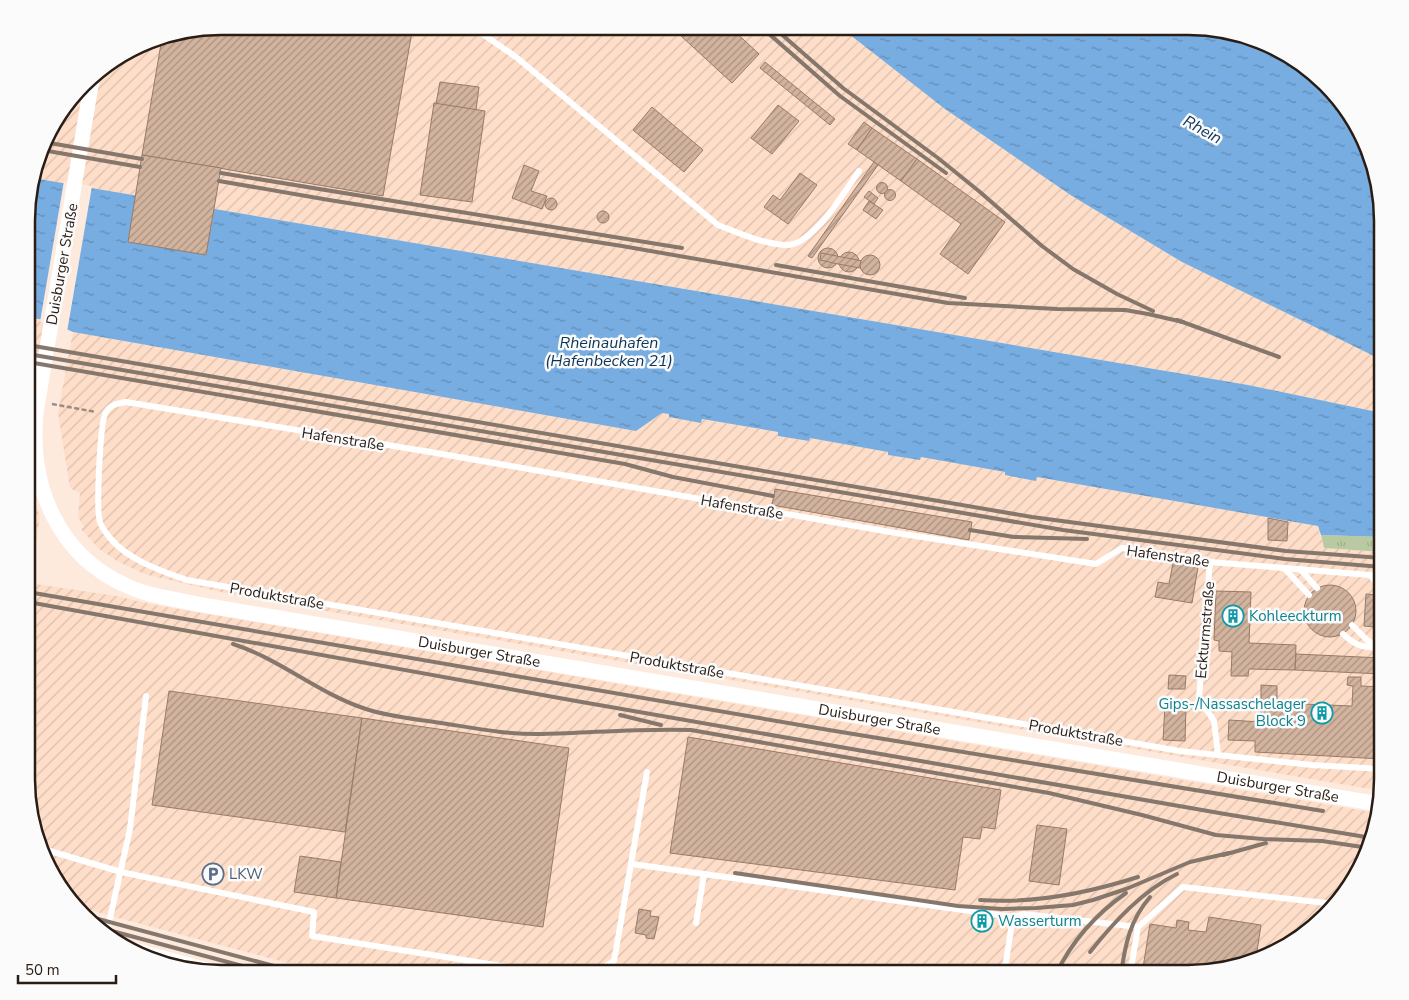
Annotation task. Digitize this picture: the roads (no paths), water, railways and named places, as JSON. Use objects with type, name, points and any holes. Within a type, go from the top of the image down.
[{"type":"street","name":"Duisburger Straße","points":[[35,427],[91,87]]},
{"type":"street","name":"Duisburger Straße","points":[[35,443],[38,473],[48,506],[56,521],[78,552],[107,575],[137,590],[168,598],[1372,803]]},
{"type":"lane","points":[[484,35],[516,57],[718,225],[771,243],[790,245],[808,236],[825,219],[859,171]]},
{"type":"lane","name":"Hafenstraße","points":[[105,413],[112,405],[126,402],[430,452],[890,532],[1096,564],[1122,548],[1210,562],[1374,575]]},
{"type":"lane","name":"Produktstraße","points":[[105,413],[101,431],[98,507],[100,522],[110,539],[126,552],[154,568],[187,580],[1180,751],[1312,765],[1374,769]]},
{"type":"lane","name":"Eckturmstraße","points":[[1210,562],[1200,698],[1214,721],[1218,754]]},
{"type":"lane","points":[[1284,568],[1309,595]]},
{"type":"lane","points":[[1300,569],[1317,588]]},
{"type":"lane","points":[[1370,575],[1374,580]]},
{"type":"lane","points":[[1352,626],[1368,641],[1374,644]]},
{"type":"lane","points":[[1344,634],[1354,644],[1363,647],[1374,647]]},
{"type":"lane","points":[[108,927],[130,829],[146,696]]},
{"type":"lane","points":[[608,965],[614,961],[647,772]]},
{"type":"lane","points":[[49,851],[120,872],[314,912],[312,936],[491,965]]},
{"type":"lane","points":[[632,864],[1014,917],[1024,914],[1138,927]]},
{"type":"lane","points":[[696,923],[704,874]]},
{"type":"lane","points":[[1132,965],[1138,927],[1184,887],[1327,903]]},
{"type":"lane","points":[[1006,965],[1014,917]]},
{"type":"water","name":"Rhein","points":[[850,35],[1200,35],[1236,41],[1259,49],[1281,60],[1311,81],[1336,108],[1355,139],[1368,173],[1374,209],[1374,356],[1182,262],[1072,196],[945,109]]},
{"type":"water","name":"Rheinauhafen (Hafenbecken 21)","points":[[40,179],[1248,385],[1374,411],[1374,537],[1321,535],[1318,526],[1037,477],[1036,481],[1005,475],[1005,472],[921,457],[920,460],[888,455],[888,452],[810,438],[809,441],[778,436],[778,432],[702,419],[701,423],[669,417],[669,414],[662,413],[636,431],[73,332],[45,320],[35,318],[35,209]]},
{"type":"railway","points":[[770,35],[840,96],[946,173]]},
{"type":"railway","points":[[782,35],[843,88],[938,158],[1042,246],[1073,269],[1117,294],[1153,311]]},
{"type":"railway","points":[[52,143],[142,159]]},
{"type":"railway","points":[[49,151],[140,167]]},
{"type":"railway","points":[[221,173],[682,248]]},
{"type":"railway","points":[[219,181],[622,246],[948,303],[1057,309],[1125,310],[1183,322]]},
{"type":"railway","points":[[776,265],[965,298]]},
{"type":"railway","points":[[1177,320],[1279,357]]},
{"type":"railway","points":[[35,346],[1032,517],[1286,551],[1374,557]]},
{"type":"railway","points":[[35,355],[1063,530],[1285,559],[1374,566]]},
{"type":"railway","points":[[35,363],[625,464],[673,477],[773,496]]},
{"type":"railway","points":[[970,530],[1014,537],[1087,539]]},
{"type":"railway","points":[[35,593],[829,730],[1323,811]]},
{"type":"railway","points":[[35,603],[576,701],[1365,837]]},
{"type":"railway","points":[[233,644],[267,658],[349,703],[394,716],[491,731],[517,733],[691,730],[1049,793],[1216,835],[1322,841],[1361,847]]},
{"type":"railway","points":[[620,715],[661,725]]},
{"type":"railway","points":[[1223,855],[1266,843]]},
{"type":"railway","points":[[735,873],[958,906],[1002,909],[1036,908],[1073,905],[1093,900],[1126,889],[1190,862],[1229,853]]},
{"type":"railway","points":[[1090,952],[1140,898],[1177,874]]},
{"type":"railway","points":[[980,900],[1040,899],[1100,888],[1138,877]]},
{"type":"railway","points":[[1060,965],[1077,939],[1095,919],[1126,893]]},
{"type":"railway","points":[[1122,965],[1133,924],[1150,897]]},
{"type":"railway","points":[[98,919],[270,965]]},
{"type":"railway","points":[[115,932],[239,965]]},
{"type":"place","name":"Kohleeckturm","points":[[1233,616]]},
{"type":"place","name":"Gips-/Nassaschelager Block 9","points":[[1322,713]]},
{"type":"place","name":"LKW","points":[[213,874]]},
{"type":"place","name":"Wasserturm","points":[[982,921]]}]
